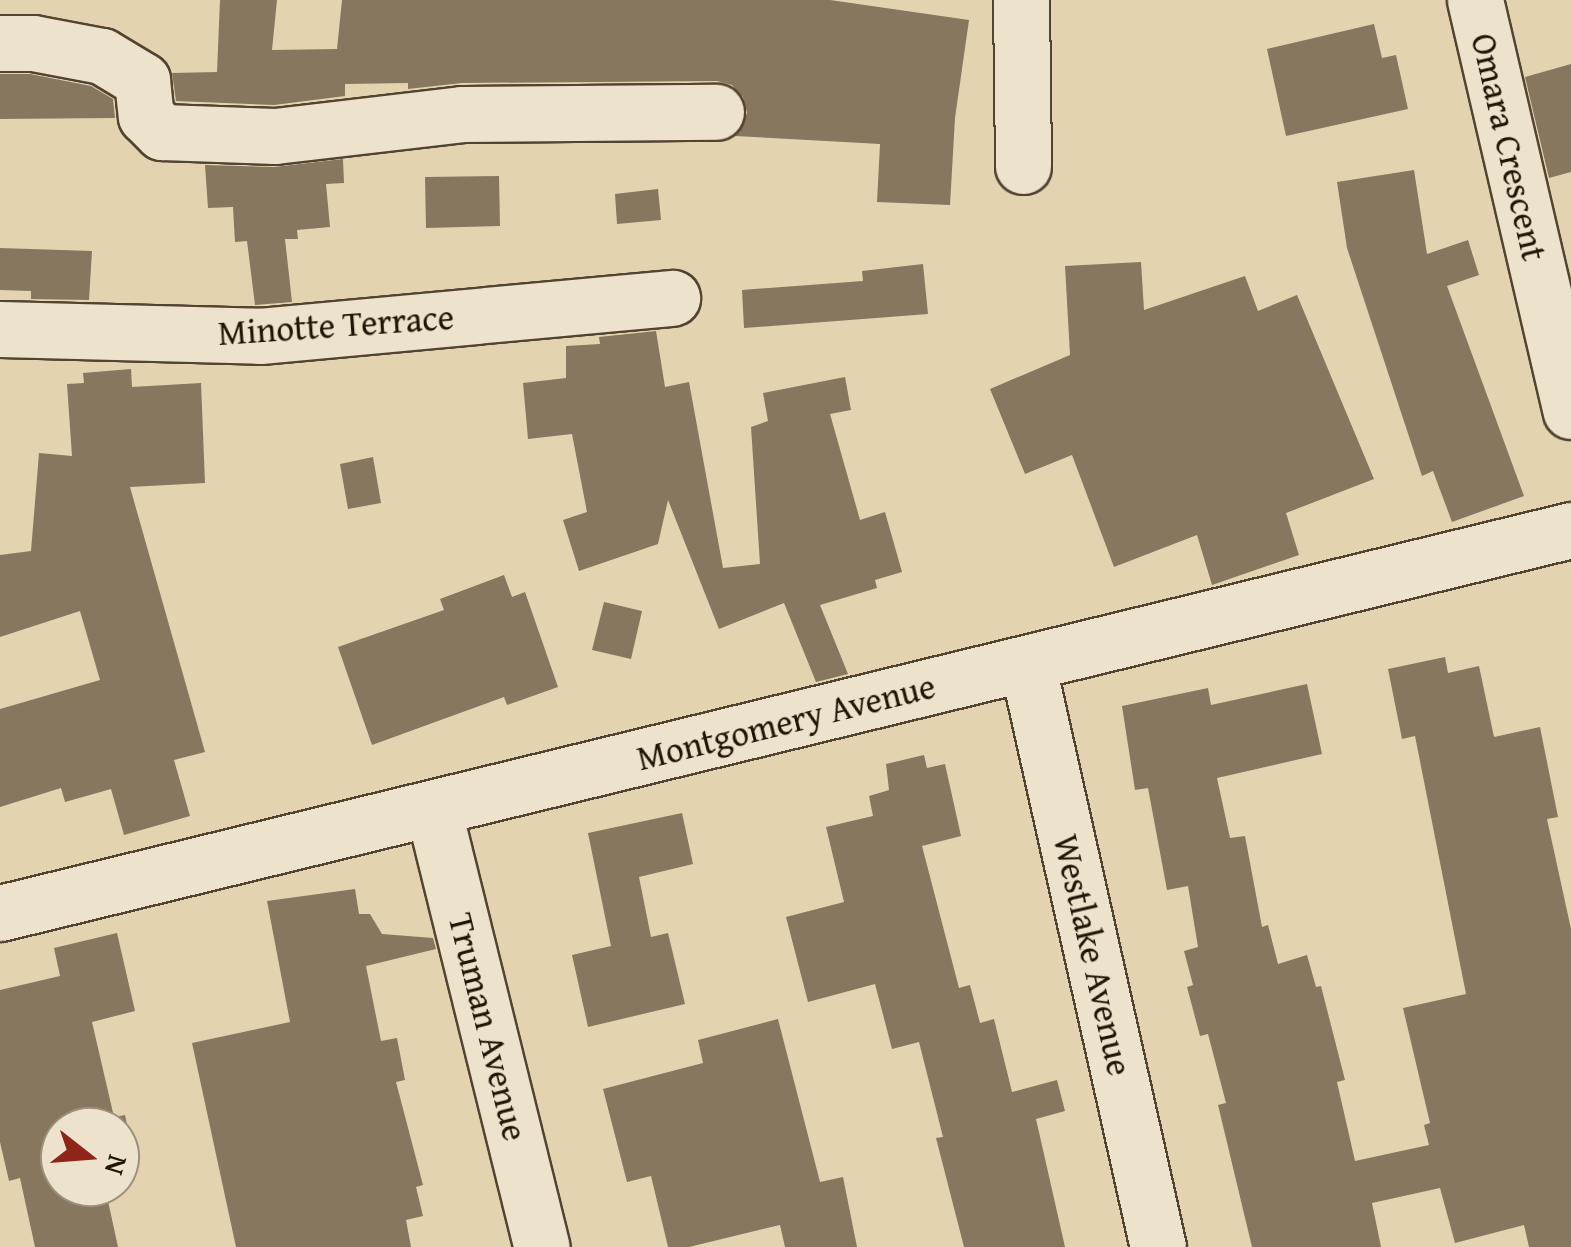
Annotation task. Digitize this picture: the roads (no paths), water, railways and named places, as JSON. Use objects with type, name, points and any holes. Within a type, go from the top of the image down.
[{"type":"street","points":[[1021,0],[1023,166]]},
{"type":"street","name":"Omara Crescent","points":[[1475,0],[1554,262],[1571,411]]},
{"type":"street","points":[[0,43],[34,42],[102,56],[142,80],[146,116],[162,132],[276,136],[462,114],[716,112]]},
{"type":"street","name":"Minotte Terrace","points":[[0,329],[260,336],[672,298]]},
{"type":"street","name":"Montgomery Avenue","points":[[0,913],[1571,530]]},
{"type":"street","name":"Westlake Avenue","points":[[1027,663],[1158,1247]]},
{"type":"street","name":"Truman Avenue","points":[[433,808],[542,1247]]}]
